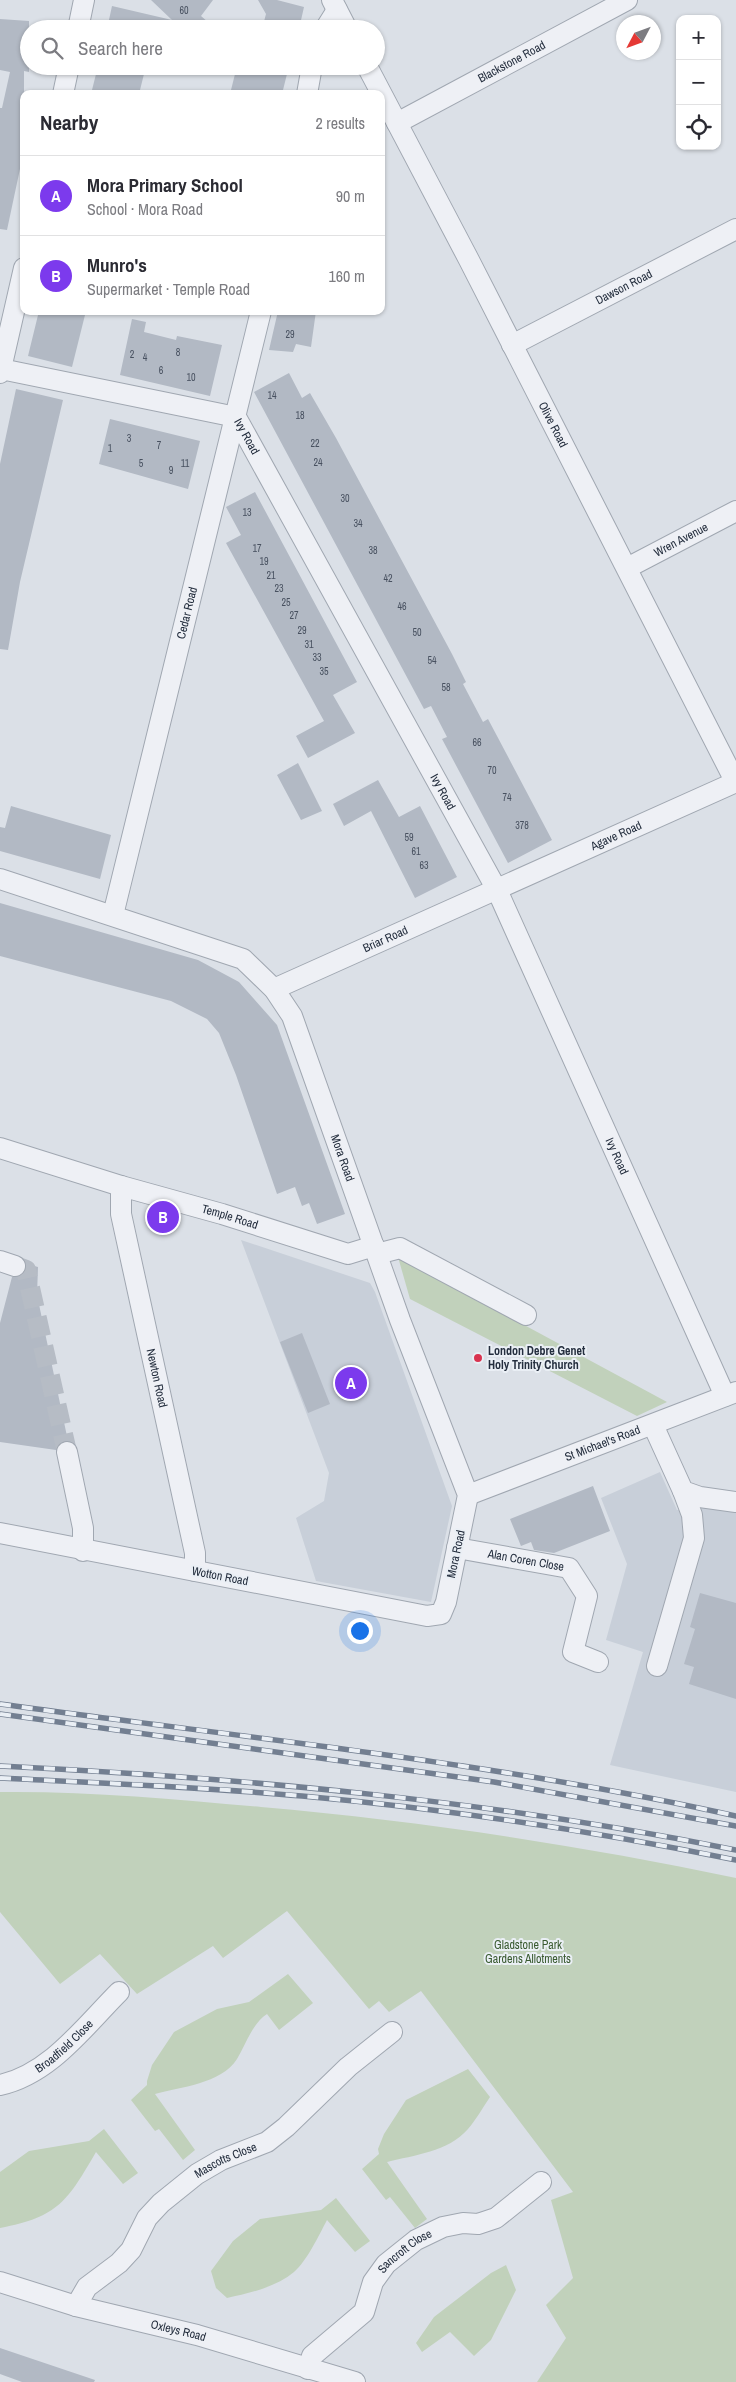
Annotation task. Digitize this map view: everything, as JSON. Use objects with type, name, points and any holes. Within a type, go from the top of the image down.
[{"type":"street","points":[[80,20],[84,0]]},
{"type":"street","name":"Blackstone Road","points":[[397,123],[627,0]]},
{"type":"street","points":[[328,20],[334,5]]},
{"type":"street","points":[[334,5],[342,20]]},
{"type":"street","points":[[64,90],[67,75]]},
{"type":"street","points":[[308,90],[310,75]]},
{"type":"street","name":"Olive Road","points":[[372,75],[380,90]]},
{"type":"street","name":"Olive Road","points":[[385,100],[736,782]]},
{"type":"street","name":"Dawson Road","points":[[512,345],[736,229]]},
{"type":"street","points":[[0,371],[20,285]]},
{"type":"street","name":"Cedar Road","points":[[113,914],[260,315]]},
{"type":"street","name":"Ivy Road","points":[[0,371],[236,417],[497,890],[730,1394]]},
{"type":"street","name":"Wren Avenue","points":[[627,568],[736,511]]},
{"type":"street","name":"Agave Road","points":[[497,890],[736,782]]},
{"type":"street","name":"Mora Road","points":[[0,879],[113,914],[243,959],[274,989],[292,1016],[375,1250],[468,1496],[446,1602],[441,1614]]},
{"type":"street","name":"Briar Road","points":[[274,989],[497,890]]},
{"type":"street","name":"Temple Road","points":[[0,1148],[120,1186],[222,1214],[348,1254],[400,1248],[526,1315]]},
{"type":"street","name":"Newton Road","points":[[120,1186],[121,1214],[195,1553],[194,1571]]},
{"type":"street","name":"St Michael's Road","points":[[468,1496],[730,1394]]},
{"type":"street","points":[[653,1425],[692,1515],[694,1538],[657,1666]]},
{"type":"street","points":[[67,1452],[83,1528],[83,1551]]},
{"type":"street","points":[[682,1491],[700,1497],[736,1502]]},
{"type":"street","name":"Wotton Road","points":[[0,1533],[83,1551],[427,1616],[441,1614]]},
{"type":"street","name":"Alan Coren Close","points":[[457,1548],[569,1568],[587,1596],[574,1652],[598,1662]]},
{"type":"street","name":"Broadfield Close","points":[[0,2085],[30,2076],[53,2058],[119,1992]]},
{"type":"street","name":"Mascotts Close","points":[[76,2306],[87,2287],[119,2263],[131,2250],[147,2218],[161,2203],[197,2174],[221,2160],[267,2142],[294,2120],[348,2067],[392,2032]]},
{"type":"street","name":"Sancroft Close","points":[[308,2369],[312,2356],[364,2312],[373,2282],[386,2264],[416,2240],[443,2227],[463,2223],[478,2224],[496,2218],[541,2182]]},
{"type":"street","name":"Oxleys Road","points":[[0,2282],[76,2306],[197,2335],[355,2382]]},
{"type":"shaded area","points":[[241,1240],[370,1283],[375,1292],[452,1506],[431,1602],[316,1581],[296,1518],[324,1501],[329,1473]]},
{"type":"shaded area","points":[[660,1472],[677,1510],[709,1507],[736,1510],[736,1792],[610,1765],[643,1652],[606,1640],[627,1564],[601,1498]]},
{"type":"green space","points":[[398,1257],[667,1402],[637,1416],[410,1299]]},
{"type":"green space","name":"Gladstone Park Gardens Allotments","points":[[0,1792],[130,1796],[380,1819],[500,1835],[736,1878],[736,2382],[537,2382],[566,2338],[546,2305],[573,2278],[551,2200],[573,2192],[421,1991],[389,2012],[379,2001],[369,2009],[287,1911],[223,1958],[213,1946],[137,1994],[100,1954],[60,1984],[0,1912]]},
{"type":"green space","points":[[288,1974],[313,2003],[279,2030],[267,2014],[253,2029],[237,2059],[221,2074],[199,2083],[155,2094],[195,2150],[183,2160],[159,2129],[155,2131],[131,2100],[147,2085],[152,2065],[174,2032],[217,2009],[249,2002]]},
{"type":"green space","points":[[468,2069],[490,2097],[468,2129],[460,2137],[441,2148],[387,2162],[427,2219],[415,2228],[390,2197],[386,2200],[362,2169],[379,2154],[378,2149],[384,2134],[406,2100]]},
{"type":"green space","points":[[104,2129],[138,2173],[123,2184],[96,2152],[77,2183],[60,2204],[36,2218],[0,2228],[0,2172],[29,2151],[89,2141]]},
{"type":"green space","points":[[336,2198],[370,2241],[355,2252],[327,2220],[304,2261],[294,2272],[279,2282],[262,2289],[227,2298],[216,2288],[211,2271],[233,2241],[260,2219],[321,2210]]},
{"type":"green space","points":[[506,2265],[516,2290],[491,2340],[474,2356],[450,2332],[422,2352],[416,2343],[434,2317],[491,2273]]},
{"type":"building","points":[[151,0],[213,0],[201,16],[206,20],[172,20]]},
{"type":"building","points":[[258,0],[277,0],[304,7],[301,20],[264,20],[266,14]]},
{"type":"building","points":[[112,6],[172,20],[109,20]]},
{"type":"building","points":[[0,19],[20,20],[20,75],[24,75],[24,90],[20,90],[20,169],[7,230],[0,229],[0,108],[2,108],[10,72],[0,70]]},
{"type":"building","points":[[96,75],[144,75],[140,90],[92,90]]},
{"type":"building","points":[[235,75],[287,75],[283,90],[231,90]]},
{"type":"building","points":[[38,315],[85,315],[72,367],[28,356]]},
{"type":"building","points":[[277,315],[315,315],[311,347],[296,344],[293,352],[269,350]]},
{"type":"building","points":[[132,319],[146,322],[144,332],[176,340],[177,336],[222,345],[210,396],[120,375]]},
{"type":"building","points":[[289,373],[302,398],[310,393],[336,438],[452,654],[466,682],[463,684],[483,722],[488,719],[552,840],[508,863],[442,739],[447,737],[431,706],[424,709],[254,392]]},
{"type":"building","points":[[16,389],[63,400],[20,582],[8,650],[0,649],[0,464]]},
{"type":"building","points":[[110,419],[200,441],[188,489],[99,464]]},
{"type":"building","points":[[255,492],[357,682],[333,695],[355,733],[308,758],[296,736],[324,721],[226,543],[241,535],[226,507]]},
{"type":"building","points":[[298,763],[322,811],[301,820],[277,775]]},
{"type":"building","points":[[378,780],[399,817],[420,806],[457,877],[415,898],[371,811],[344,826],[333,804]]},
{"type":"building","points":[[11,806],[111,835],[100,879],[0,851],[0,827],[5,828]]},
{"type":"building","points":[[0,903],[198,960],[239,982],[277,1025],[345,1214],[317,1224],[309,1203],[302,1206],[295,1187],[277,1194],[236,1075],[219,1033],[207,1019],[171,1001],[0,956]]},
{"type":"building","points":[[27,1264],[38,1267],[37,1295],[68,1441],[59,1443],[56,1450],[0,1442],[0,1323],[12,1277],[23,1275]]},
{"type":"building","points":[[302,1333],[330,1404],[308,1413],[280,1342]]},
{"type":"building","points":[[593,1486],[610,1531],[554,1553],[534,1550],[531,1542],[521,1546],[510,1519]]},
{"type":"building","points":[[700,1593],[736,1603],[736,1699],[689,1684],[694,1667],[684,1664],[695,1629],[690,1627]]},
{"type":"building","points":[[0,2348],[95,2380],[94,2382],[22,2382],[0,2374]]},
{"type":"tunnel","points":[[15,1266],[26,1270],[67,1452]]},
{"type":"railway","points":[[0,1704],[369,1752],[553,1780],[736,1816]]},
{"type":"railway","points":[[0,1714],[494,1782],[736,1826]]},
{"type":"railway","points":[[0,1766],[185,1777],[369,1794],[553,1818],[736,1850]]},
{"type":"railway","points":[[0,1778],[227,1790],[411,1807],[520,1822],[736,1860]]},
{"type":"place","name":"Munro's","points":[[163,1217]]},
{"type":"place","name":"London Debre Genet Holy Trinity Church","points":[[478,1358]]},
{"type":"place","name":"Mora Primary School","points":[[351,1383]]}]
